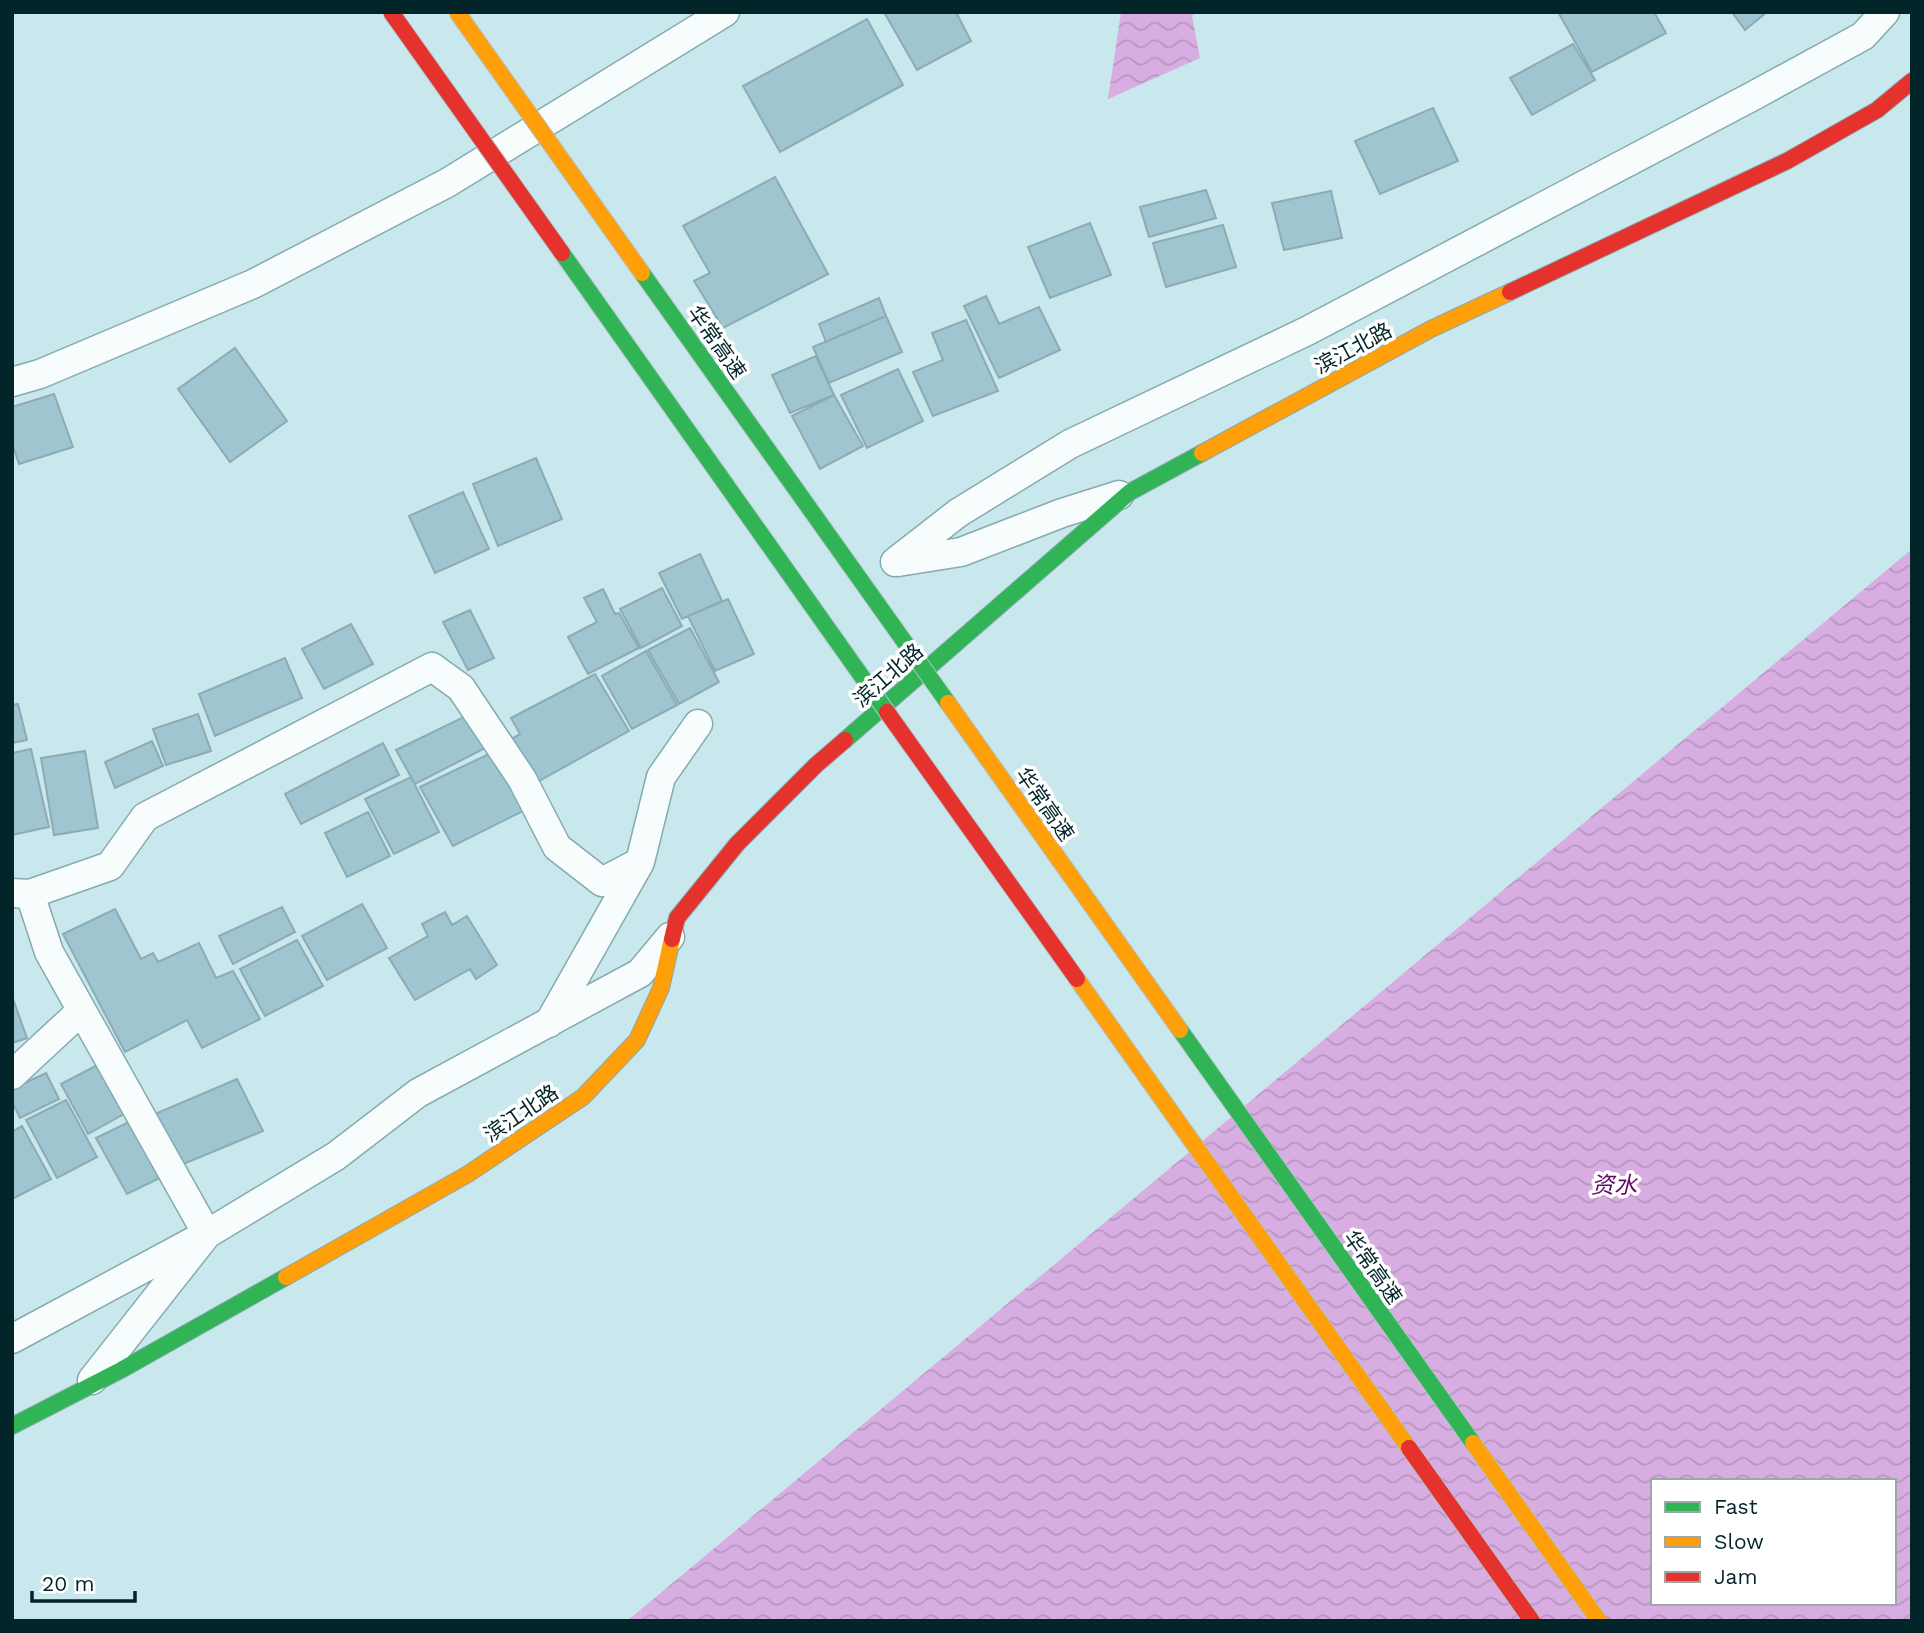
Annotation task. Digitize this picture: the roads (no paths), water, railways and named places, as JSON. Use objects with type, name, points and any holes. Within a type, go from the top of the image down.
[{"type":"main road","points":[[391,12],[1532,1621]]},
{"type":"main road","name":"华常高速","points":[[457,12],[1599,1621]]},
{"type":"main road","name":"滨江北路","points":[[12,1426],[86,1388],[468,1174],[583,1097],[636,1040],[661,988],[677,918],[737,844],[816,765],[1130,492],[1432,329],[1787,161],[1877,110],[1912,81]]},
{"type":"street","points":[[12,382],[40,373],[253,285],[447,183],[725,12]]},
{"type":"street","points":[[1130,492],[1062,513],[961,552],[895,562],[958,513],[1070,444],[1307,331],[1753,96],[1863,36],[1885,12]]},
{"type":"street","points":[[207,1234],[49,952],[21,893],[110,866],[145,817],[432,667],[461,688],[522,779],[557,847],[602,882],[639,862]]},
{"type":"street","points":[[549,1023],[639,862],[661,777],[698,724]]},
{"type":"street","points":[[12,1339],[207,1234],[336,1156],[418,1093],[639,973],[673,933]]},
{"type":"street","points":[[12,1075],[81,1010]]},
{"type":"street","points":[[86,1388],[207,1234]]},
{"type":"water","points":[[1121,12],[1198,12],[1192,16],[1200,58],[1108,99]]},
{"type":"water","name":"资水","points":[[1912,549],[1912,1621],[627,1621]]}]
